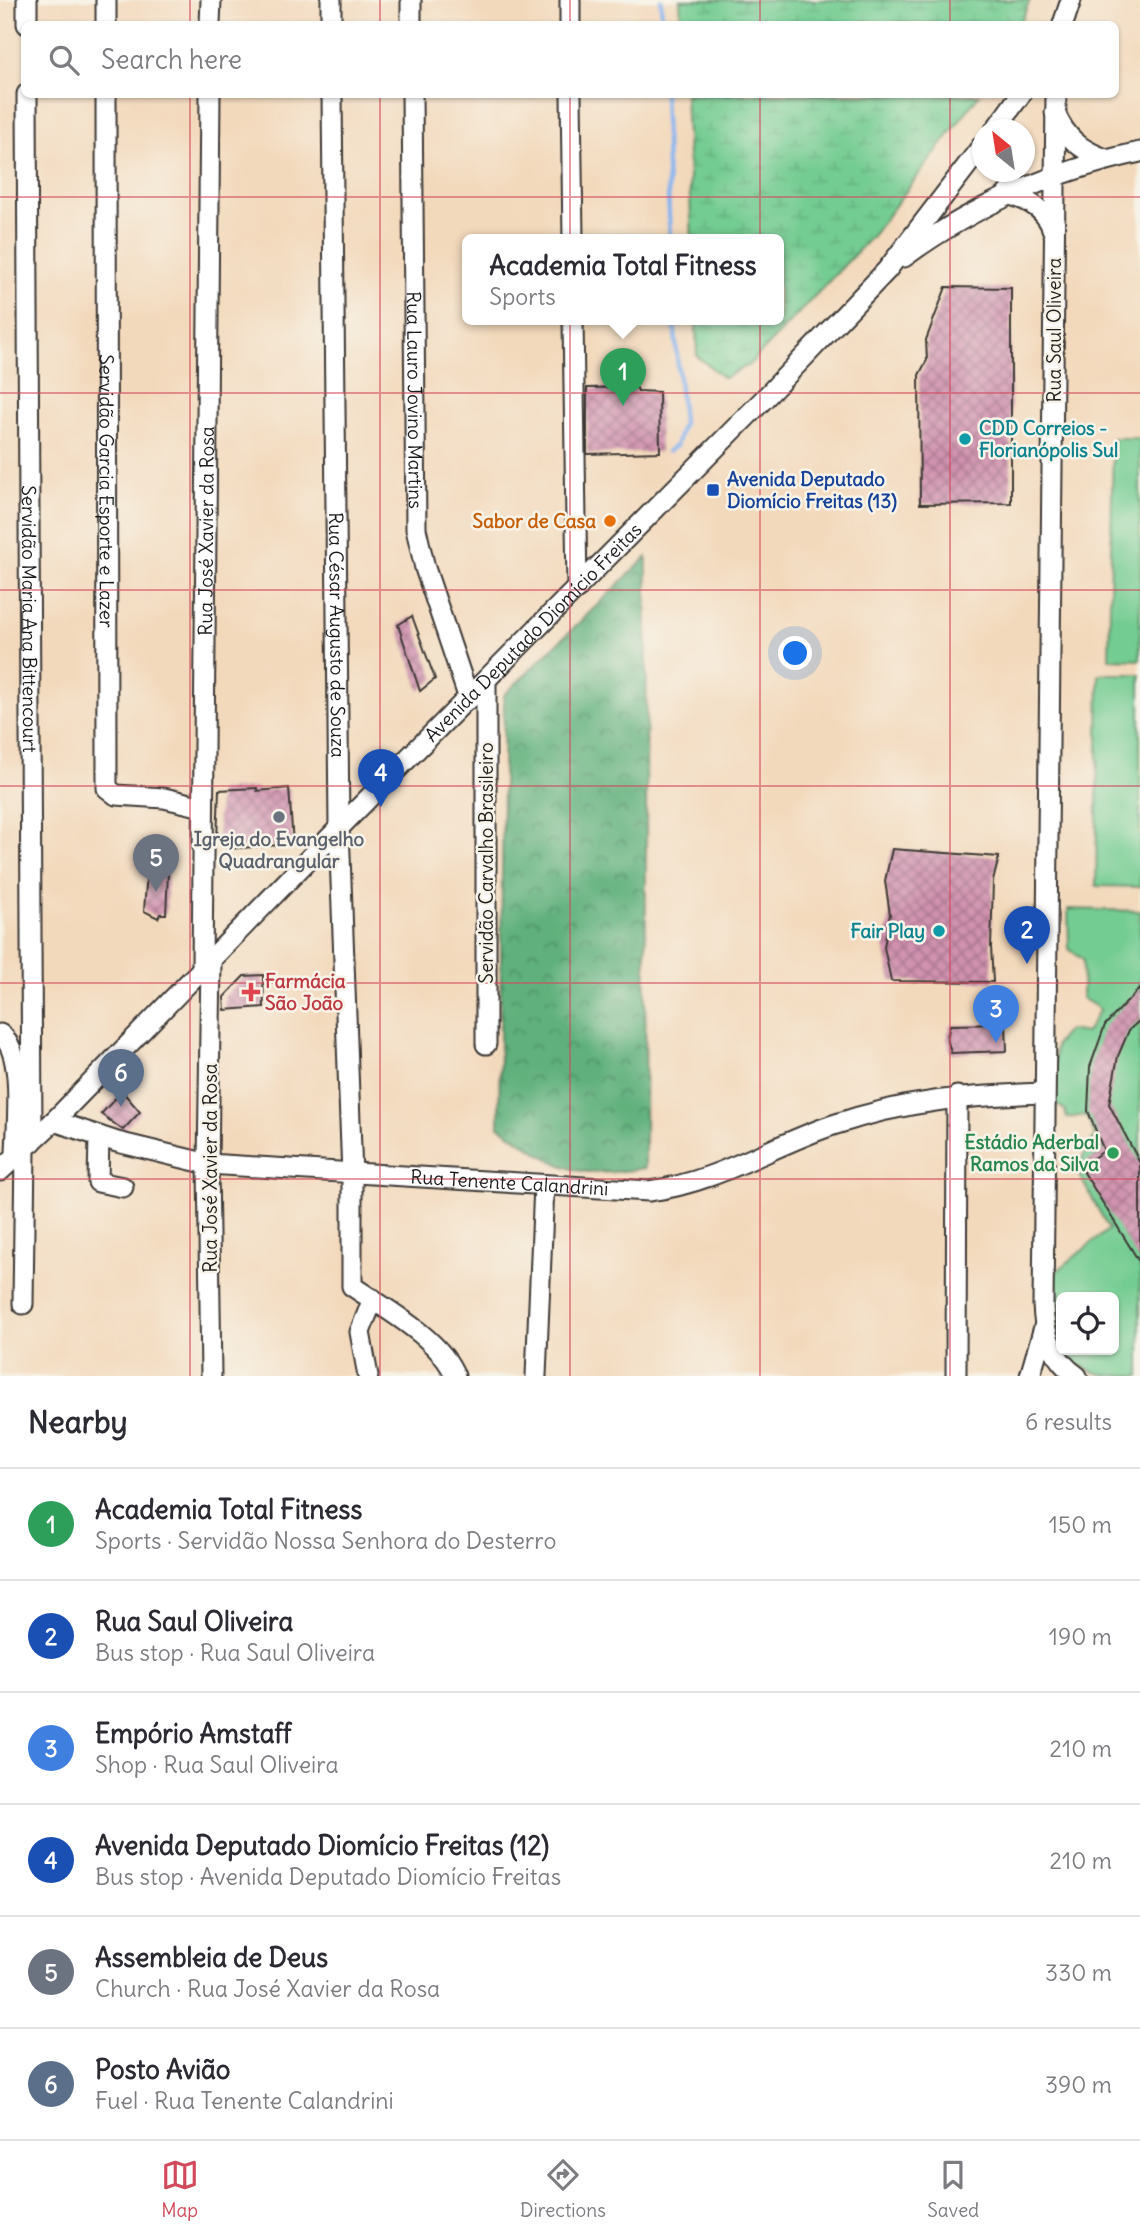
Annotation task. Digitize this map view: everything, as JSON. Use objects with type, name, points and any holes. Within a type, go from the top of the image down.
[{"type":"street","points":[[27,0],[27,21]]},
{"type":"street","points":[[106,0],[106,21]]},
{"type":"street","points":[[210,21],[211,0]]},
{"type":"street","points":[[331,0],[331,21]]},
{"type":"street","points":[[411,0],[411,21]]},
{"type":"street","points":[[570,0],[570,21]]},
{"type":"street","points":[[1064,21],[1071,0]]},
{"type":"street","name":"Servidão Maria Ana Bittencourt","points":[[24,1150],[32,1093],[27,98]]},
{"type":"street","name":"Servidão Garcia Esporte e Lazer","points":[[106,98],[107,788],[116,795],[164,798],[203,807]]},
{"type":"street","name":"Rua José Xavier da Rosa","points":[[210,98],[203,807],[211,1376]]},
{"type":"street","name":"Rua César Augusto de Souza","points":[[332,98],[339,828],[352,1175],[352,1286],[373,1300]]},
{"type":"street","name":"Rua Lauro Jovino Martins","points":[[412,98],[416,529],[425,568],[469,699]]},
{"type":"street","points":[[571,98],[572,234]]},
{"type":"street","points":[[1003,119],[1018,98]]},
{"type":"street","points":[[1055,104],[1062,131],[1076,145],[1106,159]]},
{"type":"street","name":"Rua Saul Oliveira","points":[[1055,104],[1049,888],[1043,1093],[1044,1327],[1054,1352],[1067,1369],[1077,1376]]},
{"type":"street","name":"Avenida Deputado Diomício Freitas","points":[[887,270],[970,212],[1007,194],[1106,159],[1140,152]]},
{"type":"street","name":"Avenida Deputado Diomício Freitas","points":[[0,1171],[54,1121],[887,270],[972,159]]},
{"type":"street","name":"Rua Saul Oliveira","points":[[1007,194],[1033,204],[1043,213],[1055,238]]},
{"type":"street","points":[[573,325],[577,589]]},
{"type":"street","name":"Servidão Carvalho Brasileiro","points":[[486,682],[486,1044]]},
{"type":"street","points":[[0,1034],[10,1042],[16,1069],[24,1150],[23,1304]]},
{"type":"street","points":[[16,1069],[31,1044]]},
{"type":"street","points":[[16,1069],[32,1093]]},
{"type":"street","name":"Rua Tenente Calandrini","points":[[54,1121],[99,1136],[208,1164],[352,1175],[649,1191],[688,1185],[832,1125],[917,1102],[957,1096],[1043,1093]]},
{"type":"street","points":[[956,1376],[957,1096]]},
{"type":"street","points":[[99,1136],[98,1182],[123,1187]]},
{"type":"street","points":[[536,1376],[544,1185]]},
{"type":"street","points":[[368,1376],[360,1347],[360,1332],[373,1300],[432,1344],[449,1362],[455,1376]]},
{"type":"street","points":[[1030,1376],[1044,1327]]},
{"type":"green space","points":[[680,0],[1030,0],[1021,21],[681,21]]},
{"type":"green space","points":[[685,98],[977,98],[872,236],[749,365],[724,378],[697,356],[696,325],[784,325],[784,234],[692,234]]},
{"type":"green space","points":[[1113,438],[1140,438],[1140,660],[1109,659]]},
{"type":"green space","points":[[647,557],[645,1168],[599,1173],[566,1167],[551,1160],[499,1126],[504,695]]},
{"type":"green space","points":[[1099,674],[1140,674],[1140,887],[1096,886]]},
{"type":"green space","name":"Estádio Aderbal Ramos da Silva","points":[[1068,909],[1140,911],[1140,1376],[1097,1373],[1080,1365],[1068,1355],[1119,1355],[1119,1292],[1056,1292],[1056,1324],[1052,1308],[1052,1275],[1109,1229],[1076,1169],[1095,1136],[1086,1115],[1067,1118],[1065,1110],[1051,1101],[1056,1044],[1068,1030],[1086,1033],[1100,1009],[1082,998],[1083,960],[1069,949]]},
{"type":"building","name":"CDD Correios - Florianópolis Sul","points":[[946,287],[1011,288],[1011,503],[920,504],[919,375],[927,360],[926,340]]},
{"type":"building","points":[[636,387],[638,391],[659,392],[660,452],[587,454],[587,388]]},
{"type":"building","points":[[412,616],[435,679],[420,691],[398,625]]},
{"type":"building","points":[[257,788],[257,791],[289,788],[293,844],[227,849],[226,839],[217,840],[219,790]]},
{"type":"building","name":"Fair Play","points":[[892,849],[999,857],[993,881],[993,982],[891,981],[884,947],[890,914],[885,881]]},
{"type":"building","points":[[147,872],[168,873],[166,914],[160,914],[158,918],[144,911]]},
{"type":"building","points":[[263,975],[264,1007],[225,1010],[224,997],[244,976]]},
{"type":"building","points":[[1140,988],[1140,1020],[1129,1030],[1118,1056],[1109,1104],[1140,1163],[1140,1263],[1080,1166],[1104,1151],[1088,1111],[1090,1067],[1105,1025]]},
{"type":"building","points":[[1006,1024],[1007,1051],[951,1053],[947,1038],[950,1025]]},
{"type":"building","points":[[122,1091],[140,1112],[123,1130],[101,1114]]},
{"type":"waterway","points":[[661,0],[662,21]]},
{"type":"waterway","points":[[664,98],[670,234]]},
{"type":"waterway","points":[[668,451],[676,446],[683,423],[674,325]]},
{"type":"place","name":"Academia Total Fitness","points":[[623,406]]},
{"type":"place","name":"CDD Correios - Florianópolis Sul","points":[[965,439]]},
{"type":"place","name":"Avenida Deputado Diomício Freitas (13)","points":[[713,490]]},
{"type":"place","name":"Sabor de Casa","points":[[610,521]]},
{"type":"place","name":"Avenida Deputado Diomício Freitas (12)","points":[[381,807]]},
{"type":"place","name":"Igreja do Evangelho Quadrangular","points":[[279,817]]},
{"type":"place","name":"Assembleia de Deus","points":[[156,892]]},
{"type":"place","name":"Fair Play","points":[[939,931]]},
{"type":"place","name":"Rua Saul Oliveira","points":[[1027,964]]},
{"type":"place","name":"Farmácia São João","points":[[251,992]]},
{"type":"place","name":"Empório Amstaff","points":[[996,1043]]},
{"type":"place","name":"Posto Avião","points":[[121,1107]]},
{"type":"place","name":"Estádio Aderbal Ramos da Silva","points":[[1113,1153]]}]
